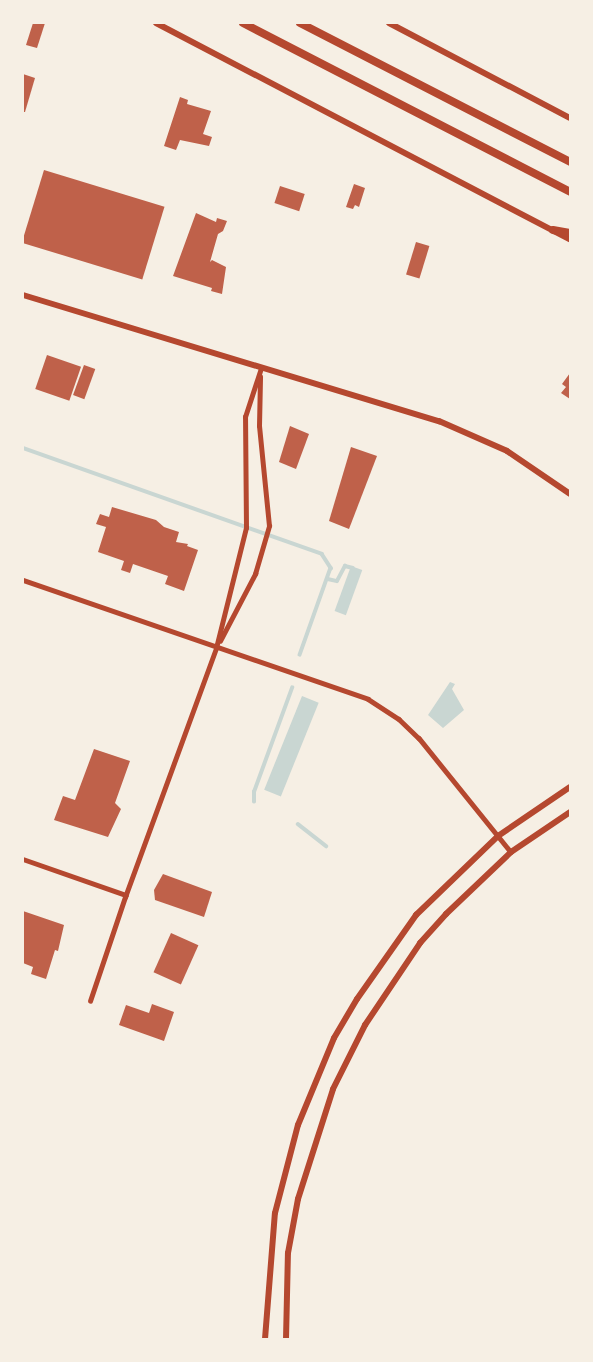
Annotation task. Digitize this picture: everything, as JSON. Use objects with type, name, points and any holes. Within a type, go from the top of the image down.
[{"type":"highway","points":[[243,23],[570,192]]},
{"type":"highway","points":[[300,23],[570,162]]},
{"type":"highway","points":[[553,230],[570,233]]},
{"type":"main road","points":[[156,23],[570,239]]},
{"type":"main road","points":[[389,23],[570,118]]},
{"type":"main road","points":[[23,295],[460,429],[507,451],[570,494]]},
{"type":"main road","points":[[265,1339],[275,1213],[298,1125],[326,1055],[356,999],[401,934],[447,882],[498,836],[570,787]]},
{"type":"main road","points":[[286,1339],[288,1253],[298,1199],[309,1157],[345,1064],[370,1015],[420,943],[469,890],[511,852],[570,812]]},
{"type":"street","points":[[90,1001],[216,648],[246,528],[245,417],[261,368]]},
{"type":"street","points":[[216,648],[253,577],[269,526],[259,426],[261,368]]},
{"type":"street","points":[[23,580],[368,699],[384,708],[419,738],[511,852]]},
{"type":"street","points":[[23,859],[126,895]]},
{"type":"shaded area","points":[[351,566],[362,570],[346,615],[335,611]]},
{"type":"shaded area","points":[[450,682],[455,684],[452,689],[464,710],[443,728],[428,715]]},
{"type":"shaded area","points":[[302,696],[319,703],[281,796],[264,790]]},
{"type":"building","points":[[33,23],[45,23],[37,48],[26,45]]},
{"type":"building","points":[[23,74],[35,78],[25,112],[23,112]]},
{"type":"building","points":[[180,97],[188,100],[187,104],[211,111],[203,134],[212,137],[209,146],[180,140],[176,150],[164,146]]},
{"type":"building","points":[[44,170],[164,207],[142,280],[23,243]]},
{"type":"building","points":[[354,184],[365,188],[359,207],[355,205],[353,209],[346,207]]},
{"type":"building","points":[[280,186],[305,194],[299,211],[274,203]]},
{"type":"building","points":[[196,213],[216,222],[217,218],[227,221],[223,231],[218,234],[210,262],[212,260],[226,267],[222,294],[211,291],[212,288],[173,276]]},
{"type":"building","points":[[416,242],[429,246],[419,279],[406,275]]},
{"type":"building","points":[[47,355],[81,367],[69,401],[35,389]]},
{"type":"building","points":[[84,365],[95,369],[84,399],[73,395]]},
{"type":"building","points":[[570,373],[570,399],[561,393],[566,387],[562,384]]},
{"type":"building","points":[[290,426],[309,434],[296,469],[279,462]]},
{"type":"building","points":[[351,447],[377,456],[349,529],[329,521]]},
{"type":"building","points":[[112,507],[156,520],[164,527],[179,532],[176,542],[188,544],[187,546],[198,550],[184,591],[165,584],[168,576],[133,564],[130,573],[121,570],[124,561],[98,552],[106,527],[96,524],[100,514],[109,517]]},
{"type":"building","points":[[94,749],[130,761],[115,803],[121,809],[108,837],[54,820],[63,796],[75,800]]},
{"type":"building","points":[[163,874],[212,892],[204,917],[155,900],[154,890]]},
{"type":"building","points":[[23,911],[64,925],[58,951],[55,950],[46,979],[31,974],[33,967],[23,963]]},
{"type":"building","points":[[171,933],[198,945],[181,984],[154,972]]},
{"type":"building","points":[[152,1004],[174,1012],[164,1041],[119,1025],[126,1005],[149,1013]]},
{"type":"waterway","points":[[23,448],[322,554],[331,568],[300,655]]},
{"type":"waterway","points":[[328,579],[337,581],[345,566],[353,568]]},
{"type":"waterway","points":[[254,802],[254,792],[292,688]]},
{"type":"waterway","points":[[298,824],[326,846]]}]
